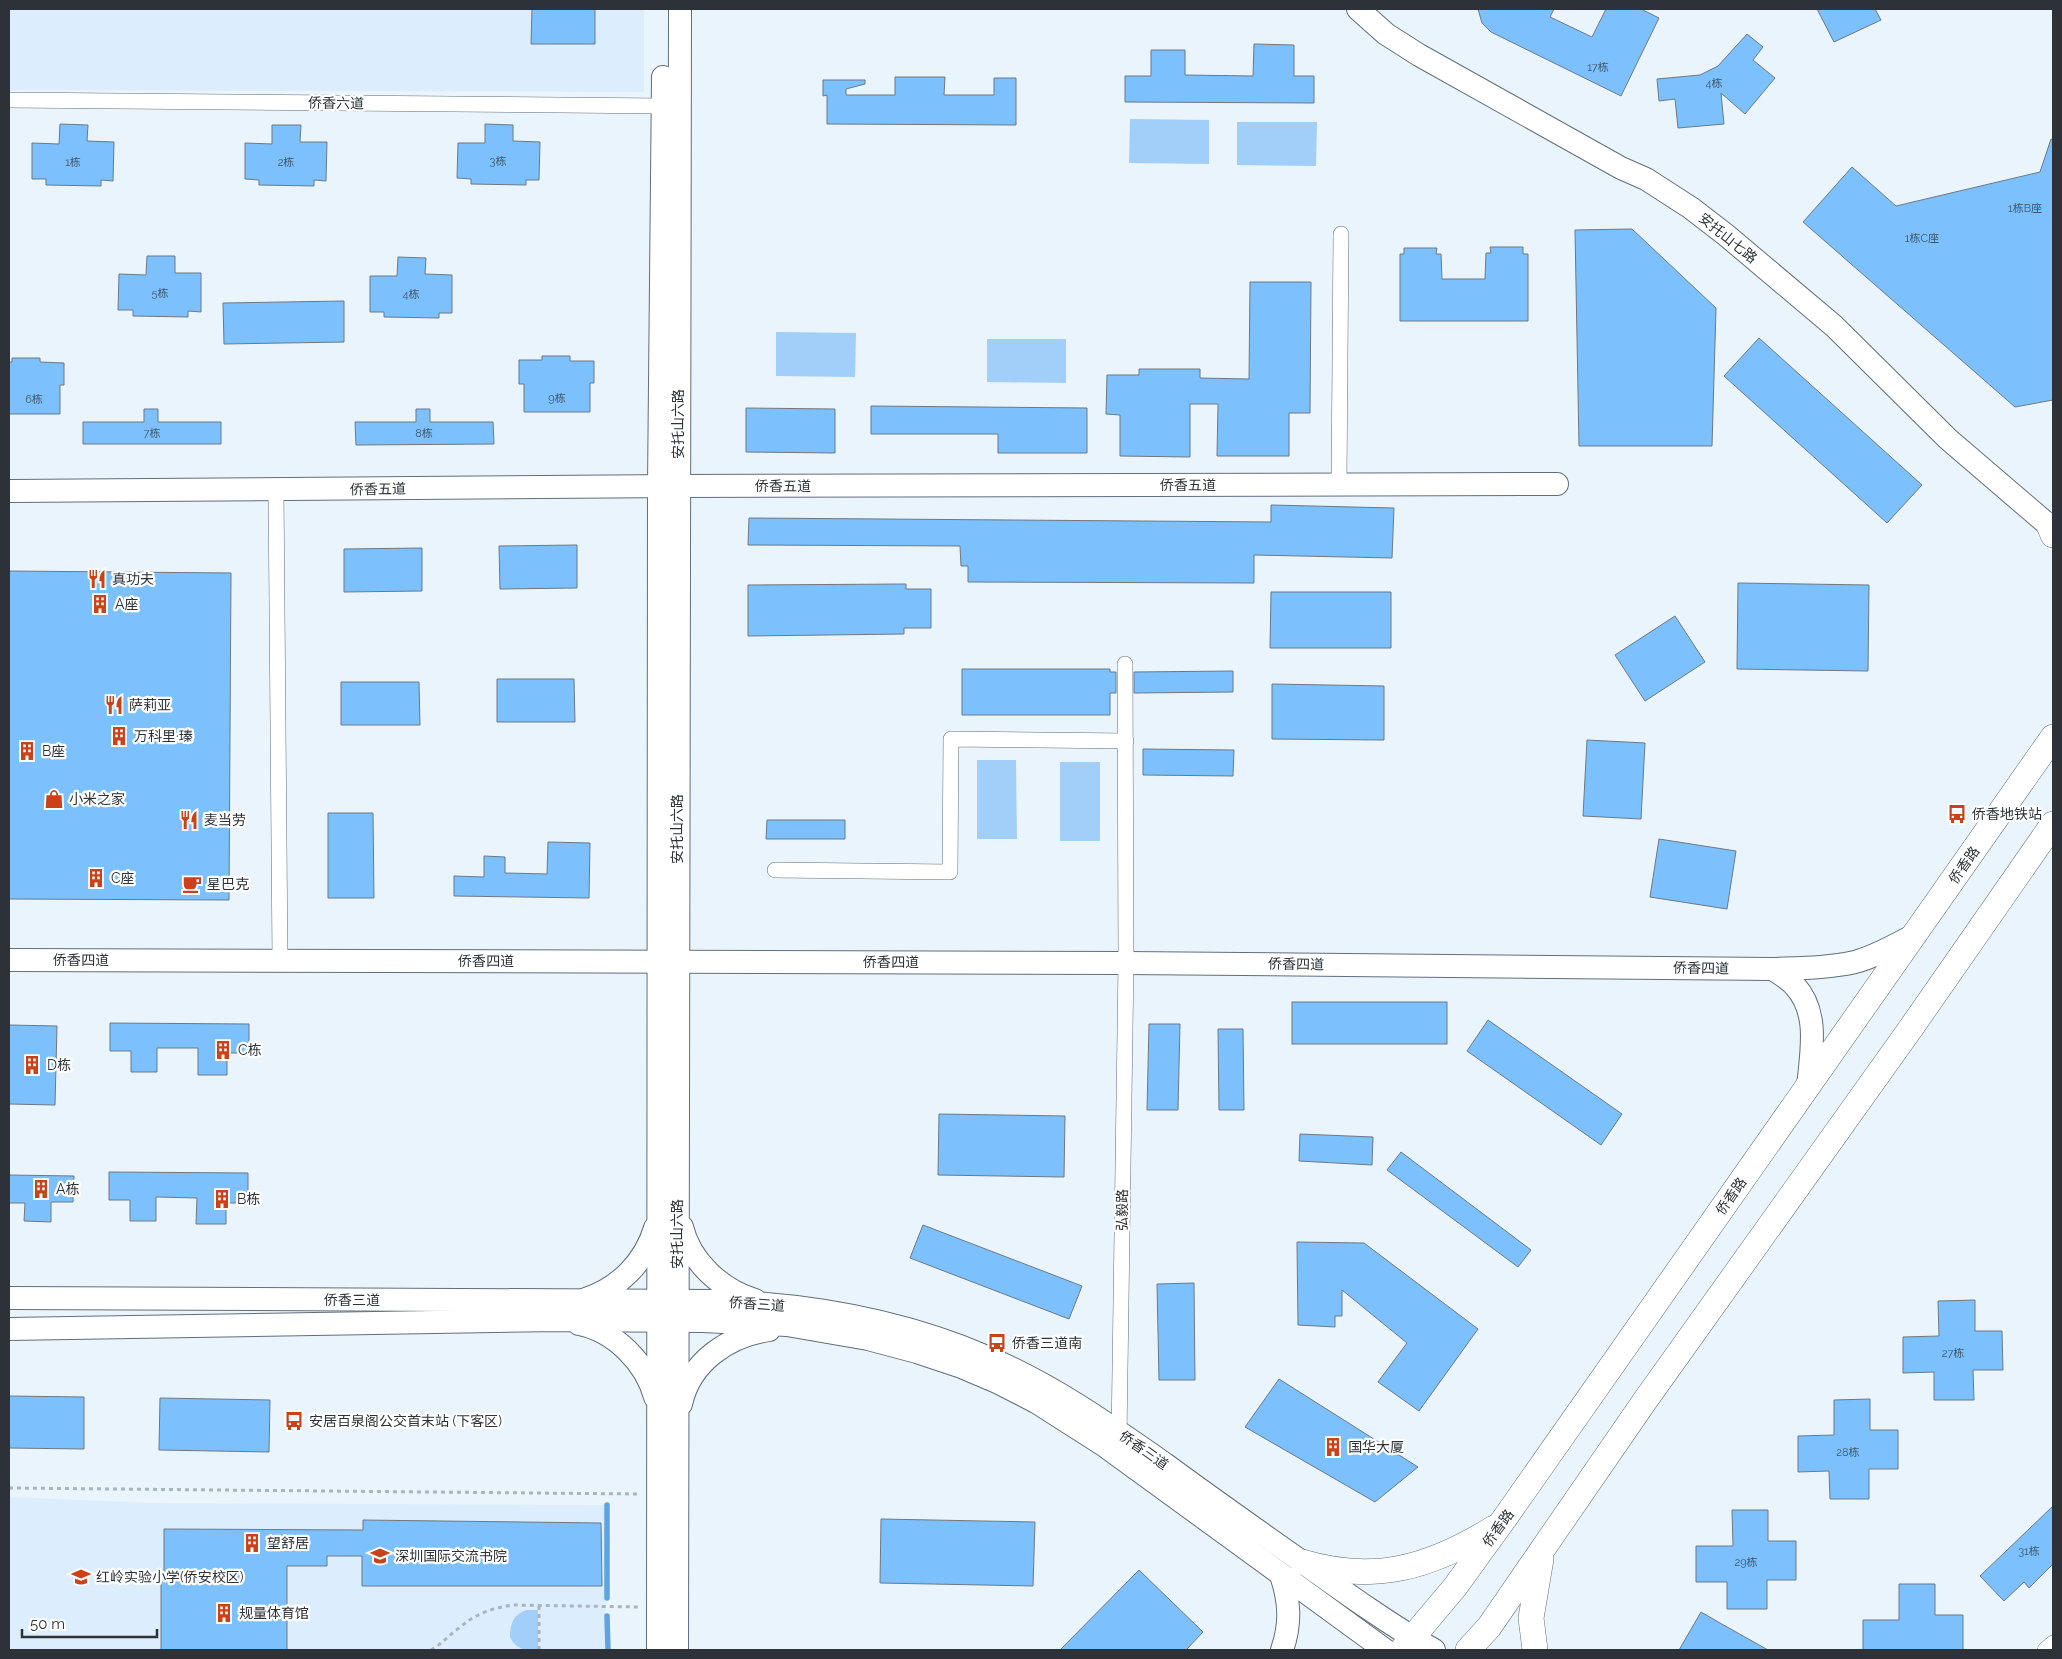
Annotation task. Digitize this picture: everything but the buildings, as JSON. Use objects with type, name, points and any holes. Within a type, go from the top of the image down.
[{"type":"main road","name":"侨香路","points":[[1407,1644],[1455,1587],[1502,1522],[2053,737]]},
{"type":"main road","points":[[1468,1650],[1489,1627],[1650,1394],[1911,1028],[2053,824]]},
{"type":"main road","points":[[1302,1562],[1318,1567],[1349,1571],[1369,1572],[1407,1568],[1425,1563],[1450,1552],[1502,1522]]},
{"type":"main road","points":[[1535,1650],[1531,1618],[1544,1547]]},
{"type":"street","name":"安托山六路","points":[[663,9],[669,486],[668,961],[658,1215],[677,1427],[677,1650]]},
{"type":"street","name":"安托山六路","points":[[669,486],[680,9]]},
{"type":"street","name":"安托山七路","points":[[1358,9],[1386,34],[1419,55],[1620,168],[1646,178],[1692,208],[1834,326],[1948,439],[2052,529]]},
{"type":"street","name":"侨香六道","points":[[9,100],[663,106]]},
{"type":"street","points":[[1339,484],[1342,234]]},
{"type":"street","name":"侨香五道","points":[[9,491],[669,486],[1557,484]]},
{"type":"street","points":[[276,490],[280,960]]},
{"type":"street","name":"弘毅路","points":[[1119,1457],[1126,963],[1126,664]]},
{"type":"street","points":[[775,870],[950,872],[951,739],[1126,741]]},
{"type":"street","name":"侨香四道","points":[[9,960],[1126,963],[1773,969],[1830,966],[1856,962],[1878,954],[1916,934]]},
{"type":"street","name":"安托山六路","points":[[658,1650],[658,1410],[677,1198],[668,961]]},
{"type":"street","points":[[1773,969],[1794,984],[1807,1004],[1812,1033],[1808,1087]]},
{"type":"street","points":[[677,1198],[680,1221],[687,1245],[700,1264],[718,1280],[739,1293],[749,1298],[775,1304]]},
{"type":"street","points":[[574,1301],[598,1294],[610,1288],[629,1272],[651,1242],[658,1215]]},
{"type":"street","name":"侨香三道","points":[[9,1298],[574,1301],[805,1328],[868,1339],[959,1366],[1000,1383],[1036,1402],[1074,1425],[1385,1650]]},
{"type":"street","name":"侨香三道","points":[[9,1329],[556,1320],[775,1304],[876,1320],[952,1343],[988,1357],[1059,1393],[1119,1432],[1302,1562],[1407,1644],[1434,1650]]},
{"type":"street","points":[[556,1320],[595,1329],[626,1350],[648,1378],[658,1410]]},
{"type":"street","points":[[677,1427],[681,1401],[692,1378],[700,1366],[719,1348],[739,1338],[764,1331],[805,1328]]},
{"type":"street","points":[[1281,1575],[1286,1590],[1289,1610],[1287,1636],[1282,1650]]},
{"type":"street","points":[[2046,1650],[2053,1643]]},
{"type":"path","points":[[9,1488],[658,1494]]},
{"type":"path","points":[[431,1650],[439,1646],[458,1628],[476,1615],[494,1608],[513,1605],[658,1607]]},
{"type":"path","points":[[539,1606],[539,1650]]},
{"type":"shaded area","points":[[9,9],[644,9],[644,92],[9,90]]},
{"type":"shaded area","points":[[1130,119],[1209,120],[1209,164],[1129,163]]},
{"type":"shaded area","points":[[1237,122],[1317,122],[1316,166],[1237,165]]},
{"type":"shaded area","points":[[776,332],[856,333],[855,377],[776,376]]},
{"type":"shaded area","points":[[987,339],[1066,339],[1066,383],[987,382]]},
{"type":"shaded area","points":[[977,760],[1016,760],[1017,839],[977,839]]},
{"type":"shaded area","points":[[1060,762],[1100,762],[1100,841],[1060,841]]},
{"type":"shaded area","name":"深圳国际交流书院","points":[[9,1497],[154,1503],[606,1505],[605,1650],[9,1650]]},
{"type":"shaded area","points":[[526,1610],[538,1610],[538,1650],[518,1647],[510,1637],[513,1620],[518,1614]]},
{"type":"waterway","points":[[607,1505],[607,1598]]},
{"type":"waterway","points":[[607,1616],[608,1650]]},
{"type":"place","name":"真功夫","points":[[97,579]]},
{"type":"place","name":"A座","points":[[100,604]]},
{"type":"place","name":"萨莉亚","points":[[114,705]]},
{"type":"place","name":"万科里·瑧","points":[[119,736]]},
{"type":"place","name":"B座","points":[[27,751]]},
{"type":"place","name":"小米之家","points":[[54,799]]},
{"type":"place","name":"侨香地铁站","points":[[1957,814]]},
{"type":"place","name":"麦当劳","points":[[189,820]]},
{"type":"place","name":"C座","points":[[96,878]]},
{"type":"place","name":"星巴克","points":[[192,884]]},
{"type":"place","name":"C栋","points":[[223,1050]]},
{"type":"place","name":"D栋","points":[[32,1065]]},
{"type":"place","name":"A栋","points":[[41,1189]]},
{"type":"place","name":"B栋","points":[[222,1199]]},
{"type":"place","name":"侨香三道南","points":[[997,1343]]},
{"type":"place","name":"安居百泉阁公交首末站 (下客区)","points":[[294,1421]]},
{"type":"place","name":"国华大厦","points":[[1333,1447]]},
{"type":"place","name":"望舒居","points":[[252,1543]]},
{"type":"place","name":"深圳国际交流书院","points":[[380,1556]]},
{"type":"place","name":"红岭实验小学(侨安校区)","points":[[81,1577]]},
{"type":"place","name":"规量体育馆","points":[[224,1613]]}]
